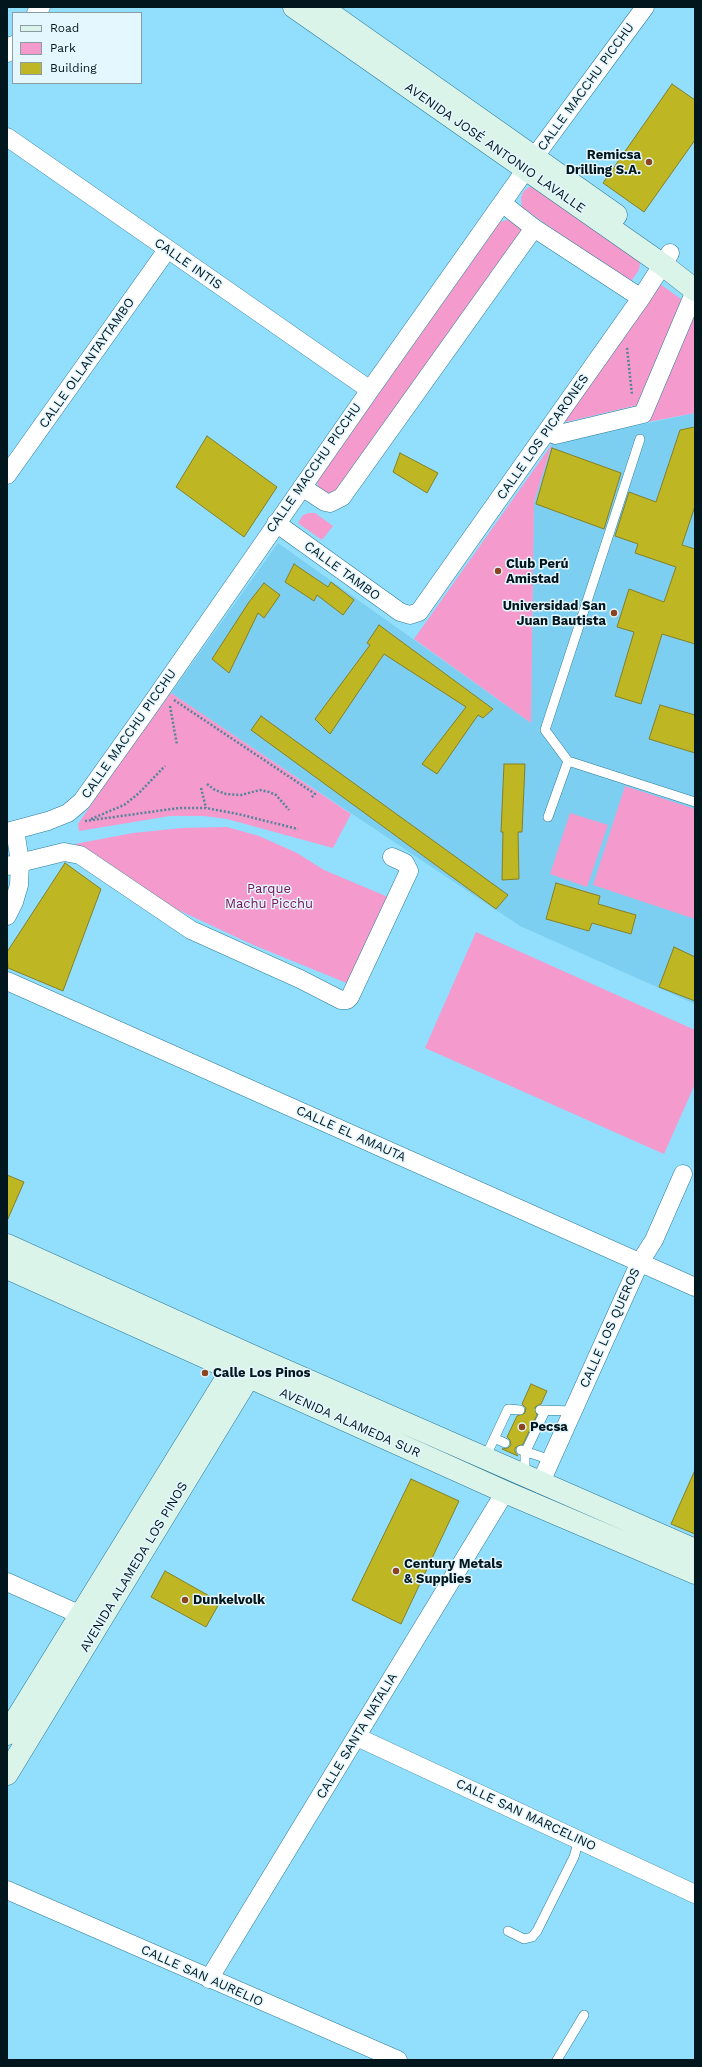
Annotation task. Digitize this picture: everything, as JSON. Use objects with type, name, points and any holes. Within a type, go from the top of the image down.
[{"type":"main road","name":"AVENIDA JOSÉ ANTONIO LAVALLE","points":[[294,7],[329,14],[530,164],[667,259],[695,271]]},
{"type":"main road","name":"AVENIDA JOSÉ ANTONIO LAVALLE","points":[[667,259],[695,291]]},
{"type":"main road","name":"AVENIDA ALAMEDA SUR","points":[[7,1245],[246,1365],[505,1492],[695,1573]]},
{"type":"main road","name":"AVENIDA ALAMEDA SUR","points":[[7,1268],[246,1365],[484,1459],[695,1550]]},
{"type":"main road","name":"AVENIDA ALAMEDA LOS PINOS","points":[[7,1774],[91,1619],[246,1365]]},
{"type":"main road","name":"AVENIDA ALAMEDA LOS PINOS","points":[[7,1734],[91,1619]]},
{"type":"street","name":"CALLE MACCHU PICCHU","points":[[7,916],[14,902],[19,885],[13,864],[11,831],[68,813],[82,801],[502,203],[645,7]]},
{"type":"street","name":"CALLE INTIS","points":[[7,137],[167,250],[370,390]]},
{"type":"street","points":[[502,203],[534,228],[641,298]]},
{"type":"street","points":[[302,487],[325,502],[330,503],[342,497],[534,228]]},
{"type":"street","name":"CALLE OLLANTAYTAMBO","points":[[7,475],[167,250]]},
{"type":"street","name":"CALLE LOS PICARONES","points":[[410,615],[419,612],[667,259]]},
{"type":"street","points":[[549,429],[555,435],[643,414],[695,291]]},
{"type":"street","name":"CALLE TAMBO","points":[[276,523],[400,612],[410,615]]},
{"type":"street","points":[[13,864],[64,852],[80,855],[190,930],[300,979],[341,1000],[347,1000],[350,997],[409,870],[405,863],[392,857]]},
{"type":"street","name":"CALLE EL AMAUTA","points":[[7,981],[695,1287]]},
{"type":"street","name":"CALLE LOS QUEROS","points":[[533,1480],[551,1460],[640,1262],[654,1240],[683,1174]]},
{"type":"street","name":"CALLE SANTA NATALIA","points":[[209,1979],[505,1492]]},
{"type":"street","points":[[7,1582],[91,1619]]},
{"type":"street","name":"CALLE SAN MARCELINO","points":[[357,1737],[695,1894]]},
{"type":"street","name":"CALLE SAN AURELIO","points":[[7,1890],[392,2059]]},
{"type":"lane","points":[[640,439],[545,730],[568,761],[695,802]]},
{"type":"lane","points":[[548,817],[568,761]]},
{"type":"lane","points":[[484,1459],[508,1409],[520,1410]]},
{"type":"lane","points":[[533,1480],[523,1452],[542,1410],[573,1411]]},
{"type":"lane","points":[[494,1438],[505,1443]]},
{"type":"lane","points":[[523,1452],[551,1460]]},
{"type":"lane","points":[[508,1931],[524,1939],[532,1937],[574,1857],[579,1840]]},
{"type":"lane","points":[[557,2060],[584,2015]]},
{"type":"path","points":[[626,343],[635,416]]},
{"type":"path","points":[[166,707],[172,698],[315,794],[311,798]]},
{"type":"path","points":[[170,702],[176,745]]},
{"type":"path","points":[[85,821],[108,813],[124,805],[139,793],[165,766]]},
{"type":"path","points":[[207,784],[215,790],[226,794],[241,795],[260,790],[269,792],[276,795],[289,810]]},
{"type":"path","points":[[201,788],[206,808]]},
{"type":"path","points":[[85,821],[179,808],[206,808],[238,814],[298,829]]},
{"type":"path","points":[[85,821],[90,814]]},
{"type":"shaded area","points":[[695,413],[695,1004],[520,926],[171,693],[278,543],[531,723],[534,502],[552,444]]},
{"type":"green space","points":[[534,186],[637,258],[640,263],[639,270],[632,280],[628,282],[618,276],[522,207],[521,197],[524,191],[529,187]]},
{"type":"green space","points":[[507,220],[513,221],[521,228],[523,234],[344,487],[332,493],[323,493],[318,487],[317,481],[500,222]]},
{"type":"green space","points":[[660,284],[695,309],[695,413],[648,422],[655,401],[566,422],[565,420]]},
{"type":"green space","name":"Club Perú Amistad","points":[[552,444],[534,502],[531,723],[414,639]]},
{"type":"green space","points":[[315,513],[333,526],[322,540],[298,523],[303,515]]},
{"type":"green space","name":"Parque Machu Picchu","points":[[171,693],[351,814],[333,848],[227,819],[204,816],[170,816],[79,831],[78,824],[128,751]]},
{"type":"green space","points":[[625,786],[695,809],[695,919],[593,885]]},
{"type":"green space","points":[[570,813],[608,825],[587,887],[550,874]]},
{"type":"green space","name":"Parque Machu Picchu","points":[[227,827],[259,836],[297,853],[324,870],[388,897],[349,984],[251,944],[157,900],[85,854],[75,844],[133,833],[182,828]]},
{"type":"green space","points":[[476,932],[695,1030],[695,1084],[664,1154],[425,1048]]},
{"type":"building","name":"Remicsa Drilling S.A.","points":[[672,84],[695,100],[695,140],[644,212],[603,183]]},
{"type":"building","points":[[695,427],[695,506],[682,545],[695,549],[695,644],[662,634],[641,704],[615,696],[634,632],[617,627],[629,589],[664,602],[676,567],[635,553],[638,544],[615,536],[629,492],[656,502],[680,430]]},
{"type":"building","points":[[207,436],[277,487],[244,537],[176,487]]},
{"type":"building","points":[[552,448],[621,473],[604,529],[536,504]]},
{"type":"building","points":[[400,453],[438,473],[427,493],[393,472]]},
{"type":"building","points":[[294,564],[328,587],[331,582],[354,600],[343,615],[317,595],[314,601],[285,582]]},
{"type":"building","points":[[264,583],[280,595],[264,618],[258,613],[229,673],[212,659],[249,602]]},
{"type":"building","points":[[379,625],[493,709],[483,718],[478,715],[437,774],[422,764],[466,707],[384,654],[330,734],[315,719],[370,645],[367,643]]},
{"type":"building","points":[[660,705],[695,715],[695,753],[649,739]]},
{"type":"building","points":[[261,716],[508,895],[496,909],[251,730]]},
{"type":"building","points":[[504,764],[525,764],[522,832],[518,832],[519,879],[502,880],[503,832],[501,832]]},
{"type":"building","points":[[65,863],[101,889],[63,991],[8,968],[7,952]]},
{"type":"building","points":[[556,883],[600,896],[598,904],[636,915],[631,934],[592,923],[589,931],[546,919]]},
{"type":"building","points":[[674,947],[695,957],[695,1001],[659,987]]},
{"type":"building","points":[[7,1175],[24,1182],[7,1221]]},
{"type":"building","name":"Pecsa","points":[[531,1384],[547,1391],[541,1404],[535,1407],[537,1415],[523,1444],[515,1448],[515,1452],[518,1456],[502,1449],[508,1448],[511,1445],[510,1440],[507,1437],[517,1416],[525,1413],[526,1408],[522,1404]]},
{"type":"building","points":[[695,1470],[695,1534],[671,1524]]},
{"type":"building","name":"Century Metals & Supplies","points":[[411,1479],[459,1501],[401,1624],[352,1600]]},
{"type":"building","name":"Dunkelvolk","points":[[165,1571],[220,1602],[206,1627],[151,1597]]},
{"type":"place","name":"Remicsa Drilling S.A.","points":[[649,162]]},
{"type":"place","name":"Club Perú Amistad","points":[[498,571]]},
{"type":"place","name":"Universidad San Juan Bautista","points":[[614,613]]},
{"type":"place","name":"Calle Los Pinos","points":[[205,1373]]},
{"type":"place","name":"Pecsa","points":[[522,1427]]},
{"type":"place","name":"Century Metals & Supplies","points":[[396,1571]]},
{"type":"place","name":"Dunkelvolk","points":[[185,1600]]}]
